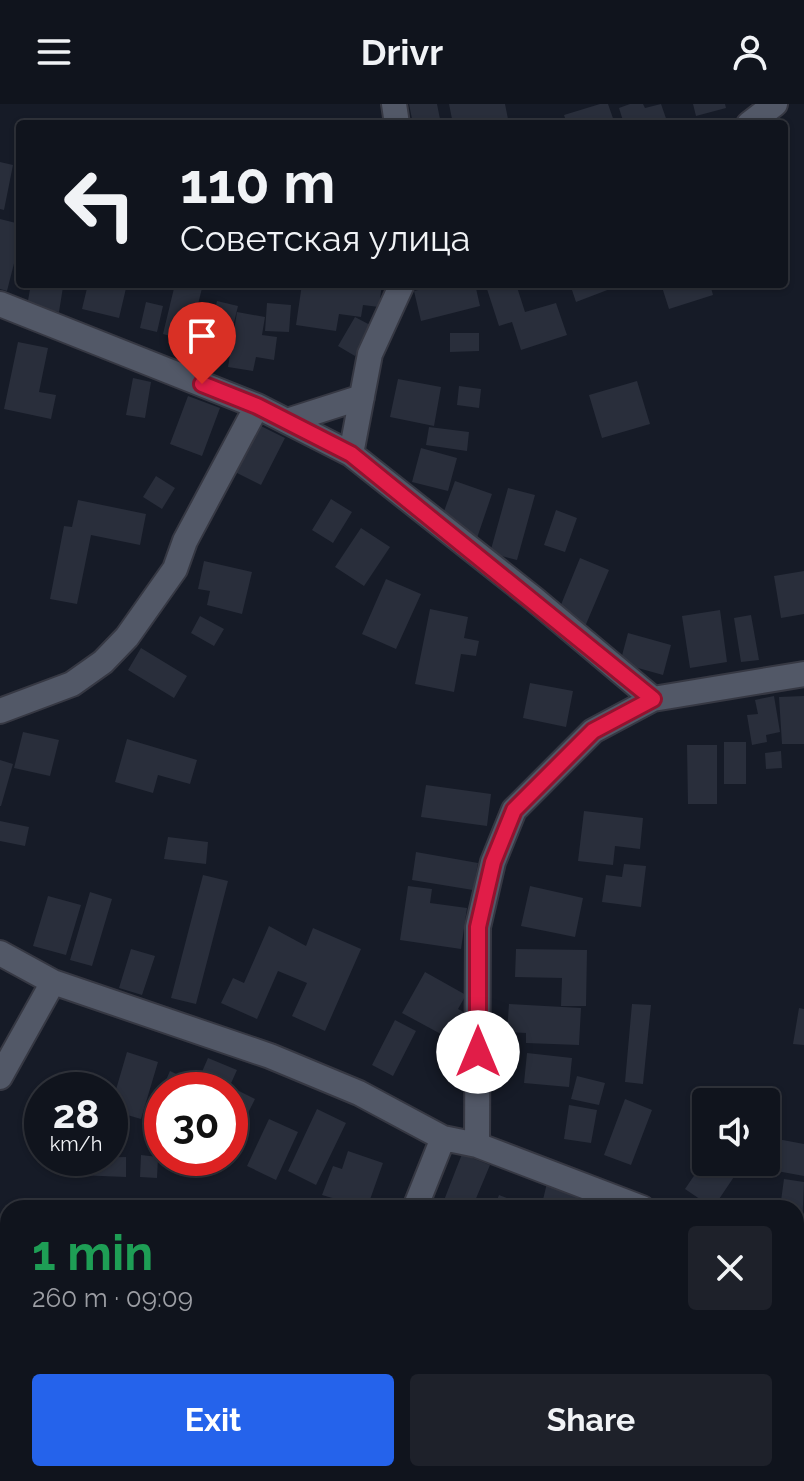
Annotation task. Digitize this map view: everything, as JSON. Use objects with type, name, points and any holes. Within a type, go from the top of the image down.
[{"type":"street","points":[[754,120],[775,104]]},
{"type":"street","points":[[351,454],[370,354],[400,288]]},
{"type":"street","points":[[0,304],[257,406],[351,454],[653,699]]},
{"type":"street","points":[[287,421],[362,397]]},
{"type":"street","points":[[0,711],[72,684],[103,662],[127,637],[175,569],[185,541],[257,406]]},
{"type":"street","points":[[477,1145],[478,927],[493,862],[514,810],[593,731],[653,699],[804,674]]},
{"type":"street","points":[[0,953],[53,982],[270,1056],[359,1093],[443,1138],[477,1145],[621,1200]]},
{"type":"street","points":[[0,1077],[53,982]]},
{"type":"street","points":[[418,1200],[443,1138]]},
{"type":"building","points":[[409,104],[437,104],[440,120],[412,120]]},
{"type":"building","points":[[449,104],[505,104],[508,120],[452,120]]},
{"type":"building","points":[[608,104],[614,120],[566,120],[564,115]]},
{"type":"building","points":[[630,104],[643,104],[645,108],[661,104],[667,120],[623,120],[619,108]]},
{"type":"building","points":[[693,104],[725,104],[726,108],[696,116]]},
{"type":"building","points":[[0,162],[13,165],[4,210],[0,209]]},
{"type":"building","points":[[0,219],[16,223],[16,256],[7,291],[0,289]]},
{"type":"building","points":[[30,288],[63,288],[59,312],[27,306]]},
{"type":"building","points":[[87,288],[126,288],[119,318],[82,309]]},
{"type":"building","points":[[174,288],[202,288],[189,341],[163,334]]},
{"type":"building","points":[[301,288],[381,288],[379,307],[363,305],[361,317],[339,314],[336,331],[296,325]]},
{"type":"building","points":[[476,288],[480,306],[421,321],[414,291]]},
{"type":"building","points":[[487,288],[517,288],[525,312],[556,303],[567,335],[521,350],[512,322],[499,326]]},
{"type":"building","points":[[571,288],[610,289],[576,302]]},
{"type":"building","points":[[662,288],[711,288],[713,295],[669,309]]},
{"type":"building","points":[[217,301],[238,306],[229,343],[208,338]]},
{"type":"building","points":[[146,302],[163,306],[157,332],[140,328]]},
{"type":"building","points":[[267,303],[291,305],[289,332],[265,331]]},
{"type":"building","points":[[237,312],[265,317],[262,335],[277,337],[274,360],[256,357],[253,371],[228,367]]},
{"type":"building","points":[[355,317],[372,326],[355,356],[338,346]]},
{"type":"building","points":[[450,333],[479,333],[479,351],[450,352]]},
{"type":"building","points":[[18,342],[48,348],[39,392],[56,395],[51,419],[4,409]]},
{"type":"building","points":[[133,378],[151,382],[145,418],[126,415]]},
{"type":"building","points":[[398,379],[441,387],[434,426],[390,417]]},
{"type":"building","points":[[637,381],[650,424],[602,438],[589,395]]},
{"type":"building","points":[[459,386],[481,389],[479,408],[457,405]]},
{"type":"building","points":[[188,396],[220,408],[202,456],[170,444]]},
{"type":"building","points":[[257,424],[285,438],[261,485],[233,471]]},
{"type":"building","points":[[429,427],[469,432],[467,451],[426,445]]},
{"type":"building","points":[[421,448],[457,458],[448,491],[412,482]]},
{"type":"building","points":[[156,476],[175,488],[162,509],[143,497]]},
{"type":"building","points":[[455,481],[492,494],[477,538],[439,525]]},
{"type":"building","points":[[508,488],[535,495],[517,560],[490,553]]},
{"type":"building","points":[[331,499],[352,512],[333,543],[312,530]]},
{"type":"building","points":[[78,500],[146,514],[140,545],[91,535],[77,604],[50,599],[64,526],[72,527]]},
{"type":"building","points":[[556,510],[577,518],[565,552],[544,545]]},
{"type":"building","points":[[361,528],[390,547],[364,586],[335,567]]},
{"type":"building","points":[[580,558],[609,570],[584,629],[556,617]]},
{"type":"building","points":[[204,561],[252,572],[242,614],[207,605],[210,591],[198,589]]},
{"type":"building","points":[[804,571],[804,614],[781,618],[774,576]]},
{"type":"building","points":[[386,579],[421,594],[396,649],[362,634]]},
{"type":"building","points":[[430,609],[468,617],[464,638],[479,641],[476,656],[461,654],[454,692],[415,684]]},
{"type":"building","points":[[720,610],[727,662],[690,668],[682,616]]},
{"type":"building","points":[[751,615],[759,660],[741,662],[734,618]]},
{"type":"building","points":[[200,616],[224,629],[214,646],[191,633]]},
{"type":"building","points":[[628,633],[671,645],[663,675],[620,663]]},
{"type":"building","points":[[141,648],[187,676],[174,698],[128,670]]},
{"type":"building","points":[[530,683],[573,691],[566,727],[523,718]]},
{"type":"building","points":[[774,696],[780,732],[766,735],[767,742],[752,745],[747,715],[758,714],[755,700]]},
{"type":"building","points":[[804,696],[804,744],[782,744],[779,697]]},
{"type":"building","points":[[23,732],[59,740],[50,776],[14,768]]},
{"type":"building","points":[[127,739],[197,760],[190,784],[158,775],[153,793],[115,782]]},
{"type":"building","points":[[724,742],[746,742],[746,784],[724,784]]},
{"type":"building","points":[[687,745],[717,745],[717,804],[688,804]]},
{"type":"building","points":[[781,751],[782,768],[766,769],[765,753]]},
{"type":"building","points":[[0,760],[13,764],[1,806],[0,806]]},
{"type":"building","points":[[426,785],[491,794],[487,826],[421,817]]},
{"type":"building","points":[[584,811],[643,818],[640,849],[615,846],[613,865],[578,861]]},
{"type":"building","points":[[0,821],[29,827],[25,846],[0,841]]},
{"type":"building","points":[[168,837],[208,842],[206,864],[164,859]]},
{"type":"building","points":[[416,852],[478,863],[473,890],[412,880]]},
{"type":"building","points":[[624,864],[646,866],[641,907],[602,902],[606,875],[622,877]]},
{"type":"building","points":[[203,875],[228,881],[196,1004],[171,998]]},
{"type":"building","points":[[408,886],[432,889],[430,903],[467,908],[461,949],[400,940]]},
{"type":"building","points":[[530,886],[583,898],[575,937],[521,926]]},
{"type":"building","points":[[90,892],[112,899],[92,966],[70,960]]},
{"type":"building","points":[[48,896],[81,905],[66,955],[33,946]]},
{"type":"building","points":[[269,926],[306,946],[313,928],[361,949],[325,1031],[292,1016],[307,983],[278,971],[257,1019],[221,1003],[233,978],[244,983]]},
{"type":"building","points":[[131,949],[155,956],[142,995],[119,988]]},
{"type":"building","points":[[516,949],[587,950],[586,1006],[561,1006],[562,978],[515,977]]},
{"type":"building","points":[[425,972],[466,995],[458,1009],[467,1014],[452,1040],[402,1013]]},
{"type":"building","points":[[509,1004],[581,1008],[579,1045],[526,1043],[526,1033],[507,1032]]},
{"type":"building","points":[[632,1004],[651,1005],[643,1084],[625,1082]]},
{"type":"building","points":[[799,1008],[804,1009],[804,1045],[793,1044]]},
{"type":"building","points":[[395,1020],[416,1031],[393,1076],[372,1065]]},
{"type":"building","points":[[127,1052],[158,1062],[155,1072],[144,1072],[141,1119],[128,1115],[128,1072],[121,1072]]},
{"type":"building","points":[[527,1053],[572,1058],[569,1087],[524,1083]]},
{"type":"building","points":[[208,1058],[237,1070],[236,1072],[202,1072]]},
{"type":"building","points":[[577,1076],[605,1083],[599,1105],[571,1099]]},
{"type":"building","points":[[248,1096],[255,1099],[248,1113]]},
{"type":"building","points":[[625,1099],[652,1110],[631,1165],[604,1155]]},
{"type":"building","points":[[569,1105],[597,1110],[591,1143],[564,1139]]},
{"type":"building","points":[[317,1109],[346,1123],[316,1185],[288,1171]]},
{"type":"building","points":[[269,1119],[298,1132],[276,1180],[248,1164]]},
{"type":"building","points":[[780,1140],[804,1144],[804,1176],[780,1172]]},
{"type":"building","points":[[348,1151],[383,1163],[370,1200],[339,1200],[322,1195],[333,1166],[342,1169]]},
{"type":"building","points":[[462,1154],[490,1165],[475,1200],[444,1200]]},
{"type":"building","points":[[141,1155],[144,1155],[144,1176],[157,1176],[140,1177]]},
{"type":"building","points":[[694,1176],[735,1176],[718,1200],[701,1200],[685,1189]]},
{"type":"building","points":[[784,1179],[804,1182],[803,1200],[781,1200]]},
{"type":"building","points":[[547,1183],[589,1192],[587,1200],[543,1200]]},
{"type":"route","points":[[202,384],[257,406],[351,454],[534,599],[653,699],[593,731],[514,810],[493,862],[478,927],[478,1052]]}]
